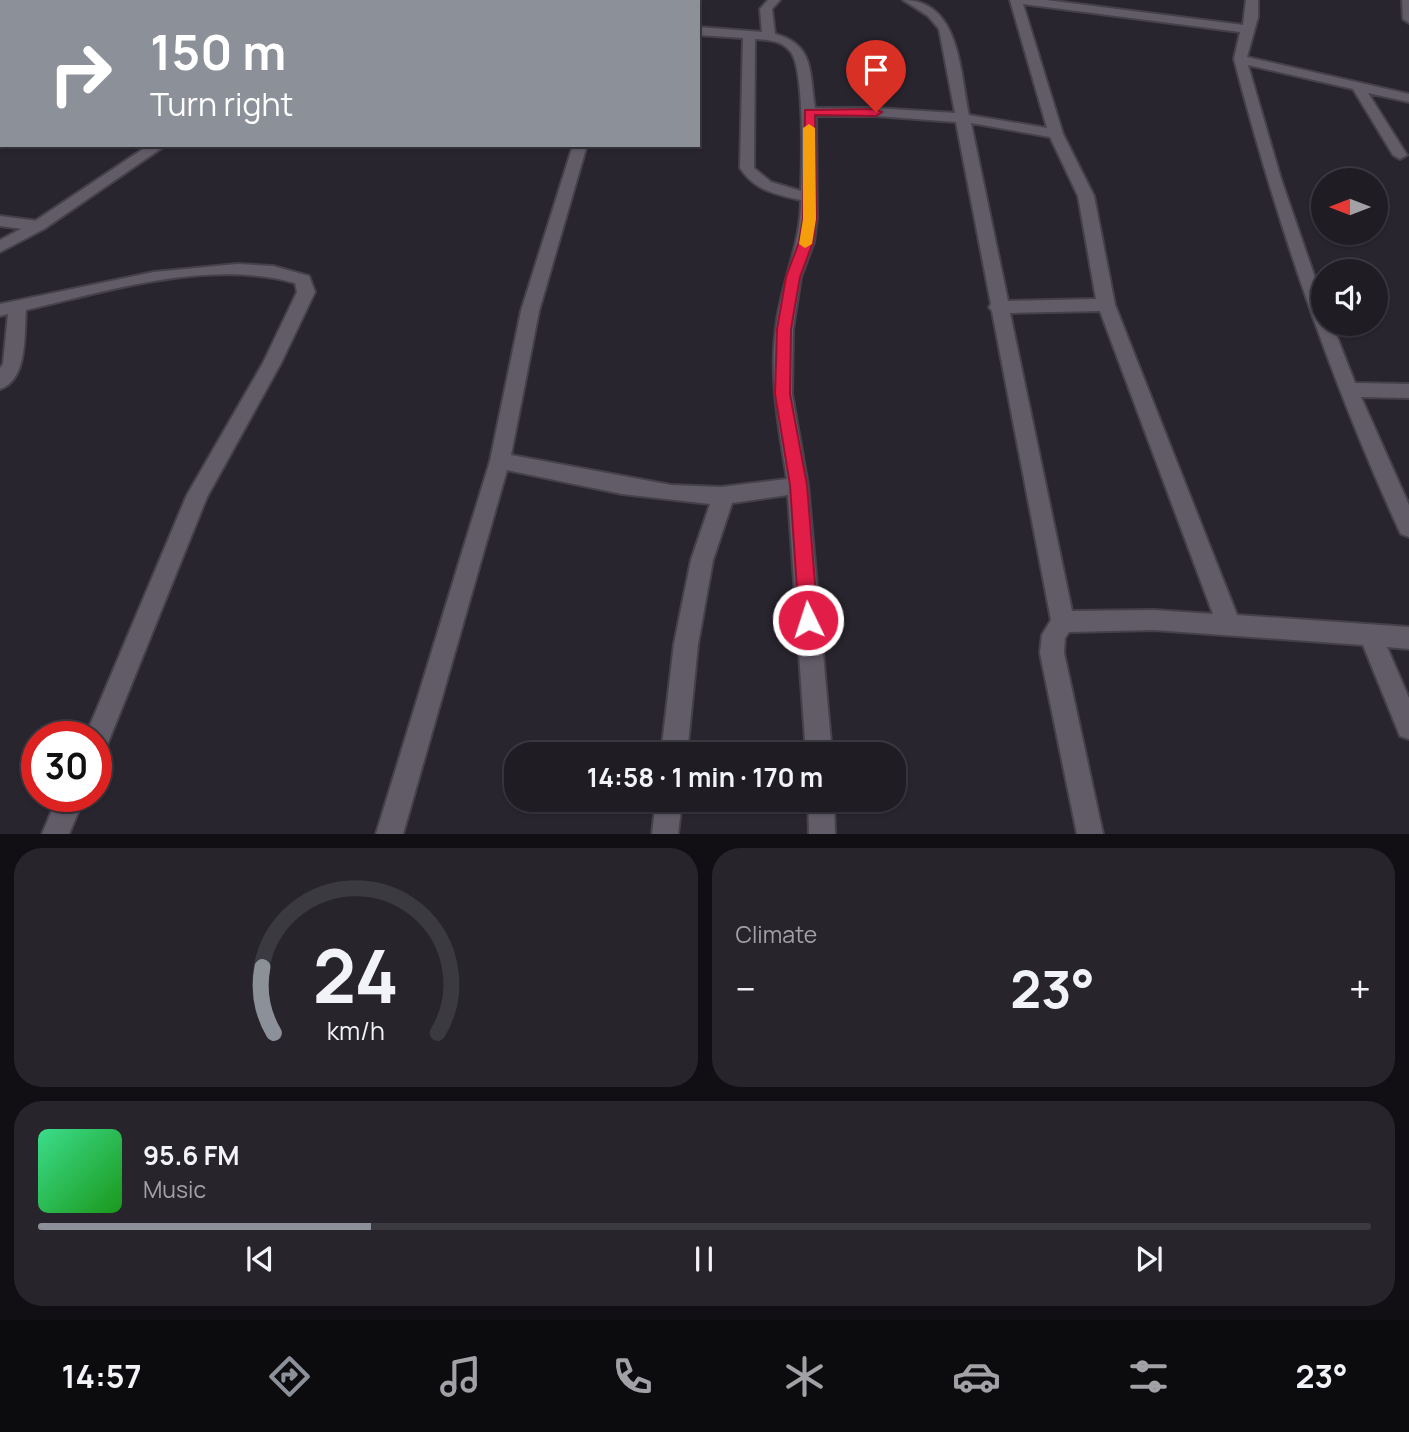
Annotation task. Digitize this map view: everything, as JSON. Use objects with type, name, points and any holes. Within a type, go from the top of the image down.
[{"type":"street","points":[[769,36],[766,9],[774,0]]},
{"type":"street","points":[[909,0],[932,13],[945,29],[998,307],[1063,622],[1054,635],[1052,653],[1090,834]]},
{"type":"street","points":[[1229,625],[1106,305],[1086,196],[1056,134],[1017,0],[1247,29]]},
{"type":"street","points":[[1252,0],[1254,15],[1240,45],[1240,59],[1283,217],[1350,390],[1409,528]]},
{"type":"street","points":[[1408,0],[1409,19]]},
{"type":"street","points":[[700,31],[769,36],[787,41],[799,52],[809,112],[806,242],[793,277],[784,329],[783,394],[798,485],[818,742]]},
{"type":"street","points":[[749,35],[747,168],[752,179],[769,187],[809,197]]},
{"type":"street","points":[[1240,59],[1409,98]]},
{"type":"street","points":[[1358,86],[1400,155]]},
{"type":"street","points":[[809,112],[876,112],[964,118],[1056,134]]},
{"type":"street","points":[[0,247],[38,226],[156,147]]},
{"type":"street","points":[[390,834],[500,461],[530,311],[579,147]]},
{"type":"street","points":[[0,221],[38,226]]},
{"type":"street","points":[[0,382],[12,365],[9,308],[103,287],[199,271],[285,272],[303,280],[306,292],[272,363],[197,495],[104,721]]},
{"type":"street","points":[[998,307],[1106,305]]},
{"type":"street","points":[[1350,390],[1409,391]]},
{"type":"street","points":[[500,461],[646,489],[699,495],[798,485]]},
{"type":"street","points":[[675,742],[685,644],[702,561],[724,494]]},
{"type":"street","points":[[1063,622],[1154,620],[1409,638]]},
{"type":"street","points":[[1370,635],[1409,727]]},
{"type":"street","points":[[55,834],[65,812]]},
{"type":"street","points":[[665,834],[668,812]]},
{"type":"street","points":[[821,812],[822,834]]},
{"type":"slow traffic","points":[[805,244],[809,219],[809,128]]},
{"type":"route","points":[[808,620],[798,485],[783,394],[784,329],[793,277],[806,242],[809,219],[809,112],[876,112]]}]
